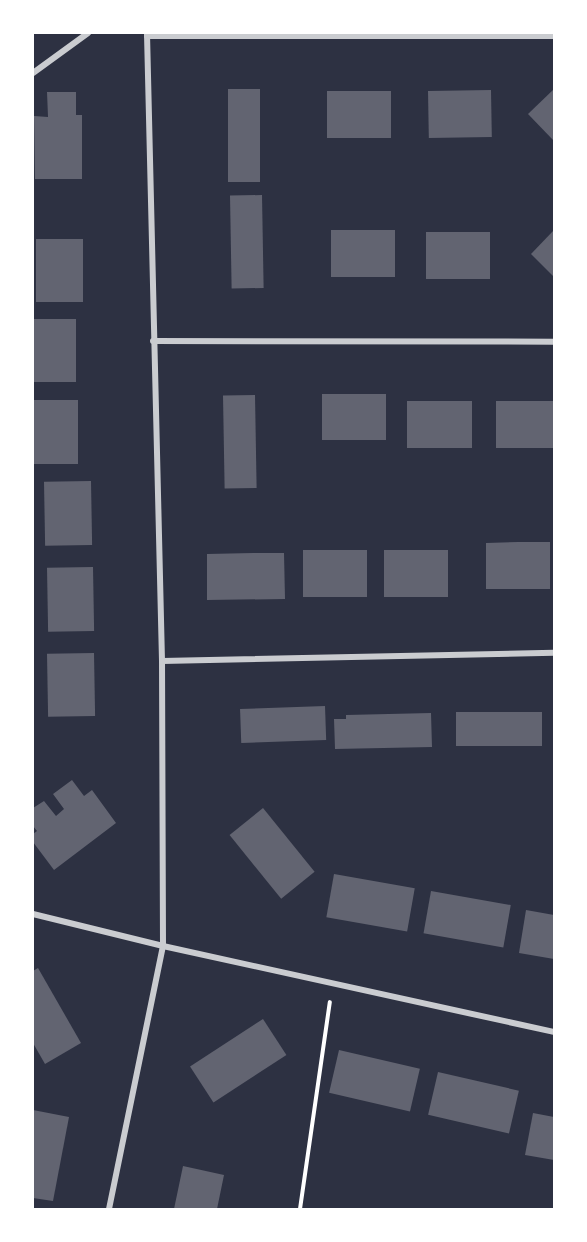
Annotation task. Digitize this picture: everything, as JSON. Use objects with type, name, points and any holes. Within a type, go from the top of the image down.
[{"type":"street","points":[[33,73],[88,33]]},
{"type":"street","points":[[109,1209],[164,946],[162,661],[147,34],[554,36]]},
{"type":"street","points":[[153,341],[554,342]]},
{"type":"street","points":[[162,661],[554,653]]},
{"type":"street","points":[[33,914],[164,946],[554,1032]]},
{"type":"path","points":[[300,1209],[332,983]]},
{"type":"building","points":[[228,89],[260,89],[260,182],[228,182]]},
{"type":"building","points":[[554,89],[554,141],[528,114]]},
{"type":"building","points":[[491,90],[492,137],[429,138],[428,91]]},
{"type":"building","points":[[327,91],[391,91],[391,138],[327,138]]},
{"type":"building","points":[[47,92],[76,92],[76,115],[82,115],[82,179],[35,179],[34,116],[48,117]]},
{"type":"building","points":[[262,195],[264,288],[232,289],[230,196]]},
{"type":"building","points":[[331,230],[395,230],[395,277],[331,277]]},
{"type":"building","points":[[554,230],[554,277],[531,254]]},
{"type":"building","points":[[426,232],[490,232],[490,279],[426,279]]},
{"type":"building","points":[[36,239],[83,239],[83,302],[36,302]]},
{"type":"building","points":[[33,319],[76,319],[76,382],[33,382]]},
{"type":"building","points":[[322,394],[386,394],[386,440],[322,440]]},
{"type":"building","points":[[255,395],[257,488],[225,489],[223,396]]},
{"type":"building","points":[[33,400],[78,400],[78,464],[33,464]]},
{"type":"building","points":[[407,401],[472,401],[472,448],[407,448]]},
{"type":"building","points":[[496,401],[554,401],[554,448],[496,448]]},
{"type":"building","points":[[91,481],[92,545],[45,546],[44,482]]},
{"type":"building","points":[[550,542],[550,589],[486,589],[486,543]]},
{"type":"building","points":[[303,550],[367,550],[367,597],[303,597]]},
{"type":"building","points":[[384,550],[448,550],[448,597],[384,597]]},
{"type":"building","points":[[284,553],[285,599],[207,600],[207,554]]},
{"type":"building","points":[[93,567],[94,631],[48,632],[47,568]]},
{"type":"building","points":[[94,653],[95,716],[48,717],[47,654]]},
{"type":"building","points":[[325,706],[326,740],[241,743],[240,709]]},
{"type":"building","points":[[456,712],[542,712],[542,746],[456,746]]},
{"type":"building","points":[[431,713],[432,747],[335,749],[334,719],[346,719],[346,715]]},
{"type":"building","points":[[72,780],[84,796],[92,790],[116,823],[54,870],[33,842],[33,834],[37,831],[33,826],[33,808],[44,801],[56,816],[64,809],[53,794]]},
{"type":"building","points":[[263,808],[315,872],[281,899],[230,835]]},
{"type":"building","points":[[334,874],[415,888],[407,932],[326,917]]},
{"type":"building","points":[[431,891],[511,905],[503,947],[424,933]]},
{"type":"building","points":[[526,910],[554,915],[554,959],[519,953]]},
{"type":"building","points":[[38,968],[81,1043],[45,1064],[33,1043],[33,971]]},
{"type":"building","points":[[263,1019],[286,1055],[213,1102],[190,1066]]},
{"type":"building","points":[[339,1050],[420,1069],[410,1112],[329,1093]]},
{"type":"building","points":[[438,1072],[519,1091],[509,1134],[428,1115]]},
{"type":"building","points":[[33,1110],[69,1117],[53,1201],[33,1198]]},
{"type":"building","points":[[533,1113],[554,1117],[554,1160],[525,1155]]},
{"type":"building","points":[[183,1166],[224,1175],[217,1209],[174,1209]]}]
